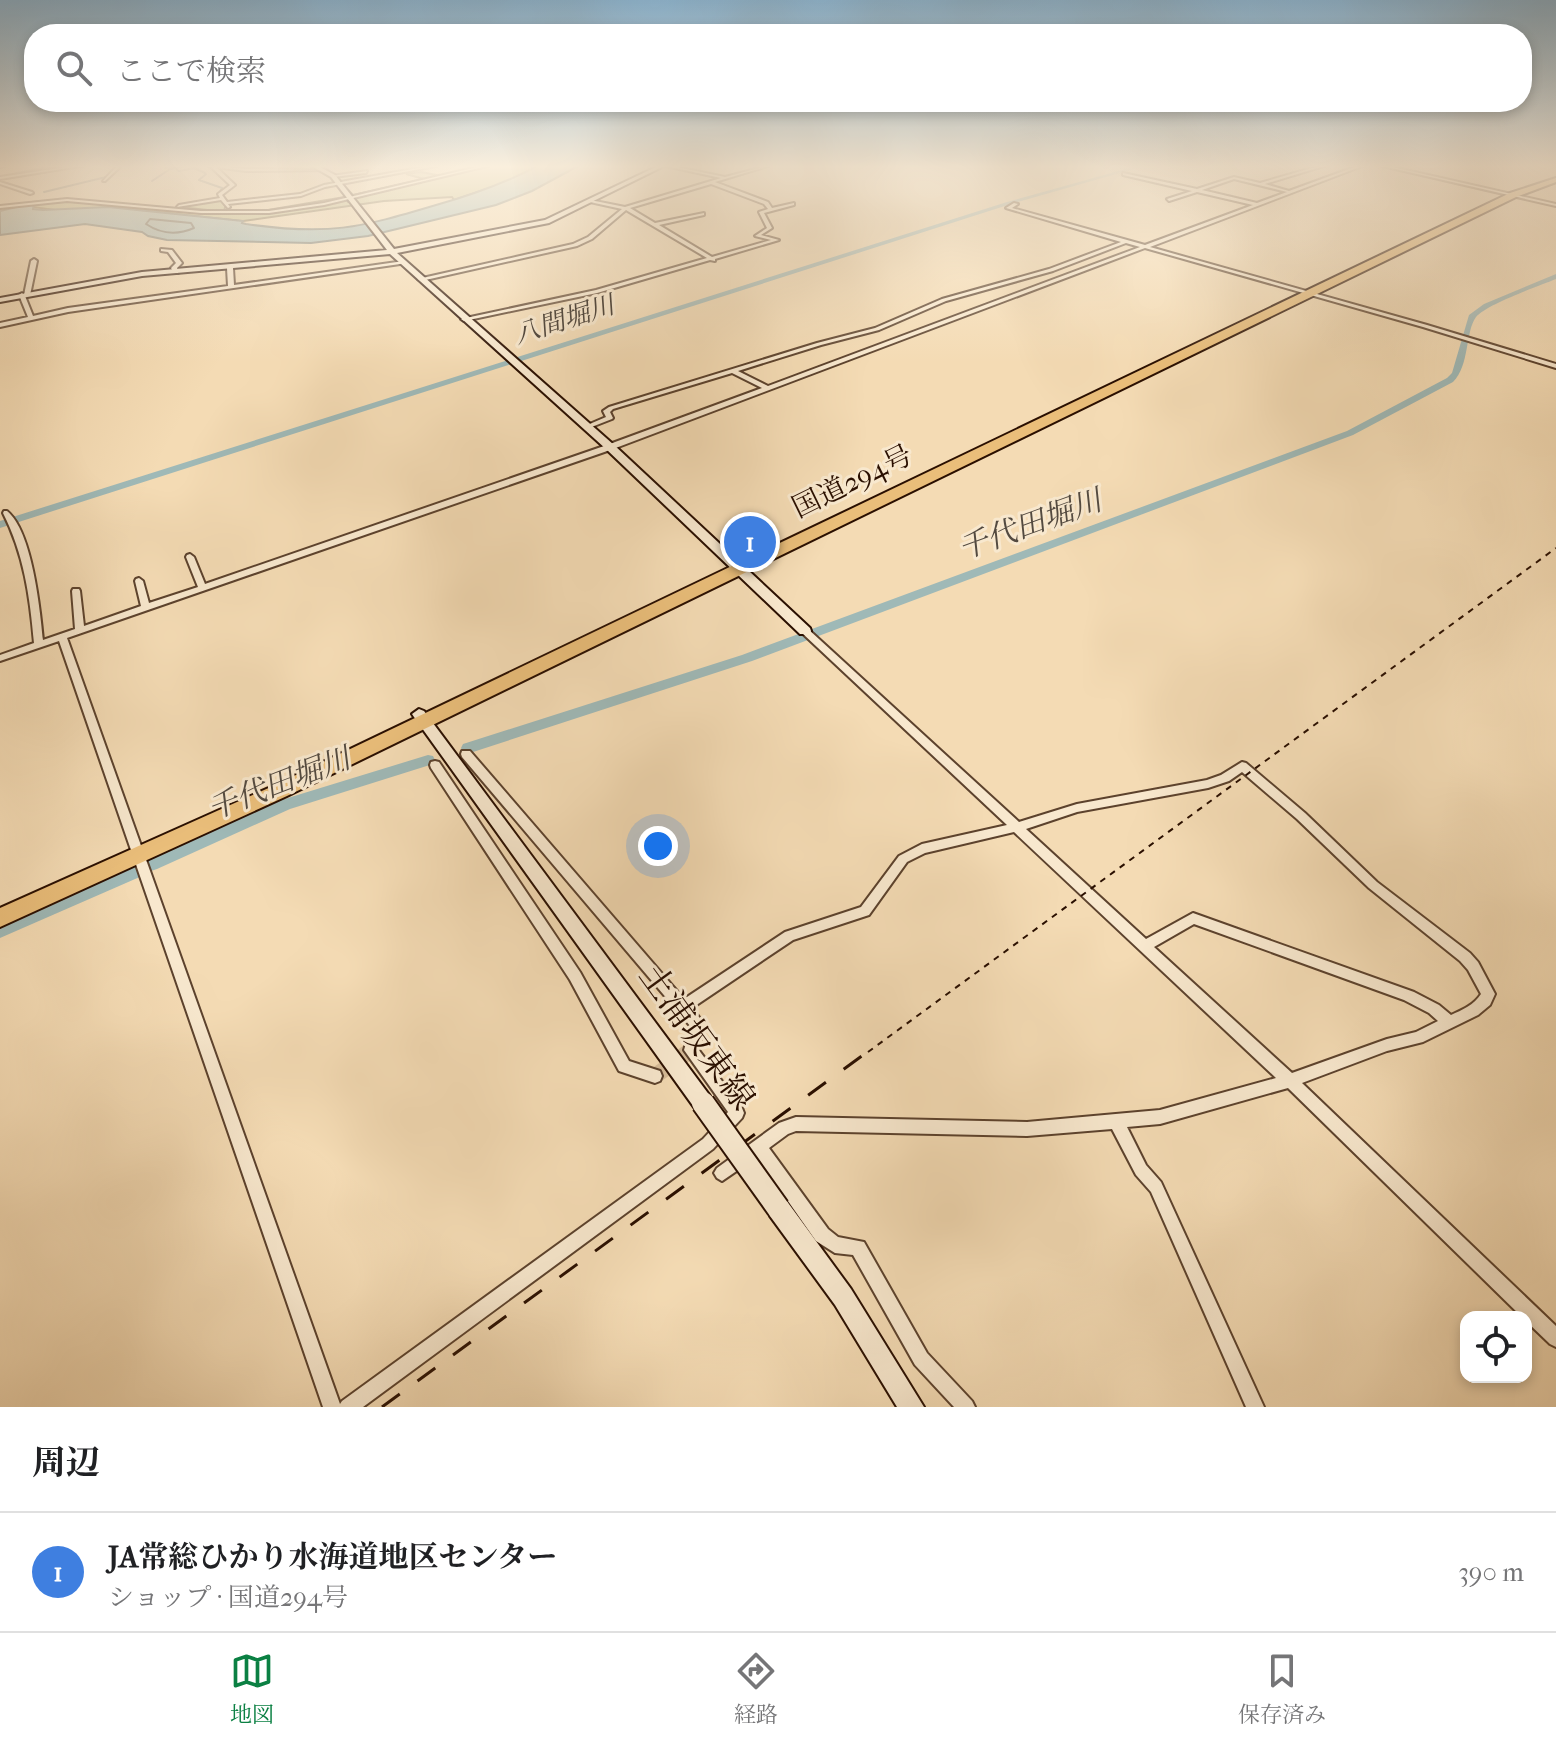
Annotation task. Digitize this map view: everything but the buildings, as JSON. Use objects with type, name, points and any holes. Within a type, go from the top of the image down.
[{"type":"highway","name":"国道294号","points":[[0,918],[1434,231]]},
{"type":"highway","name":"国道294号","points":[[0,906],[137,851]]},
{"type":"street","points":[[374,231],[392,252],[464,319],[610,447],[1014,828],[1290,1081],[1556,1338]]},
{"type":"street","points":[[0,300],[133,275],[392,252],[502,231]]},
{"type":"street","points":[[421,279],[575,245],[599,231]]},
{"type":"street","points":[[663,231],[713,260]]},
{"type":"street","points":[[464,319],[597,291],[777,240],[757,236],[766,231]]},
{"type":"street","points":[[1090,231],[1556,366]]},
{"type":"street","points":[[0,658],[610,447],[1187,231]]},
{"type":"street","points":[[587,427],[610,418],[606,411],[611,408],[877,329],[944,300],[1051,270],[1127,241]]},
{"type":"street","points":[[163,250],[170,251],[179,263],[174,268],[176,272]]},
{"type":"street","points":[[31,318],[24,295],[34,261]]},
{"type":"street","points":[[0,325],[231,286],[404,263]]},
{"type":"street","points":[[230,268],[231,286]]},
{"type":"street","points":[[733,371],[767,388]]},
{"type":"street","points":[[8,514],[21,536],[35,601],[39,645]]},
{"type":"street","points":[[190,557],[203,589]]},
{"type":"street","points":[[139,581],[146,608]]},
{"type":"street","points":[[76,591],[80,631]]},
{"type":"street","points":[[62,637],[332,1407]]},
{"type":"street","name":"土浦坂東線","points":[[422,718],[843,1297],[911,1407]]},
{"type":"street","points":[[348,1407],[708,1144],[737,1113],[691,1050],[698,1025],[466,754]]},
{"type":"street","points":[[435,765],[567,963],[624,1066],[655,1076]]},
{"type":"street","points":[[682,1007],[789,936],[865,911],[903,859],[922,849],[1014,828],[1077,808],[1208,784],[1225,778],[1242,766],[1301,816],[1373,885],[1473,966],[1488,994],[1485,1001],[1418,1038],[1374,1049],[1290,1081],[1160,1117],[1027,1129],[796,1124],[722,1173]]},
{"type":"street","points":[[1145,946],[1193,918],[1409,996],[1434,1009],[1450,1023]]},
{"type":"street","points":[[1116,1120],[1141,1170],[1156,1187],[1255,1407]]},
{"type":"street","points":[[759,1146],[822,1235],[835,1245],[858,1248],[921,1359],[966,1407]]},
{"type":"water","points":[[0,231],[34,231],[0,235]]},
{"type":"water","points":[[132,231],[390,231],[311,243],[167,240]]},
{"type":"waterway","name":"八間堀川","points":[[0,525],[922,231]]},
{"type":"waterway","name":"千代田堀川","points":[[468,748],[747,658],[1350,433],[1450,380],[1456,374],[1472,317],[1487,306],[1556,276]]},
{"type":"waterway","name":"千代田堀川","points":[[151,864],[284,805],[428,760]]},
{"type":"waterway","name":"千代田堀川","points":[[0,931],[136,871]]},
{"type":"tunnel","points":[[655,1076],[691,1050]]},
{"type":"railway","points":[[868,1052],[1556,548]]},
{"type":"railway","points":[[382,1407],[870,1050]]},
{"type":"place","name":"JA常総ひかり水海道地区センター","points":[[750,542]]}]
